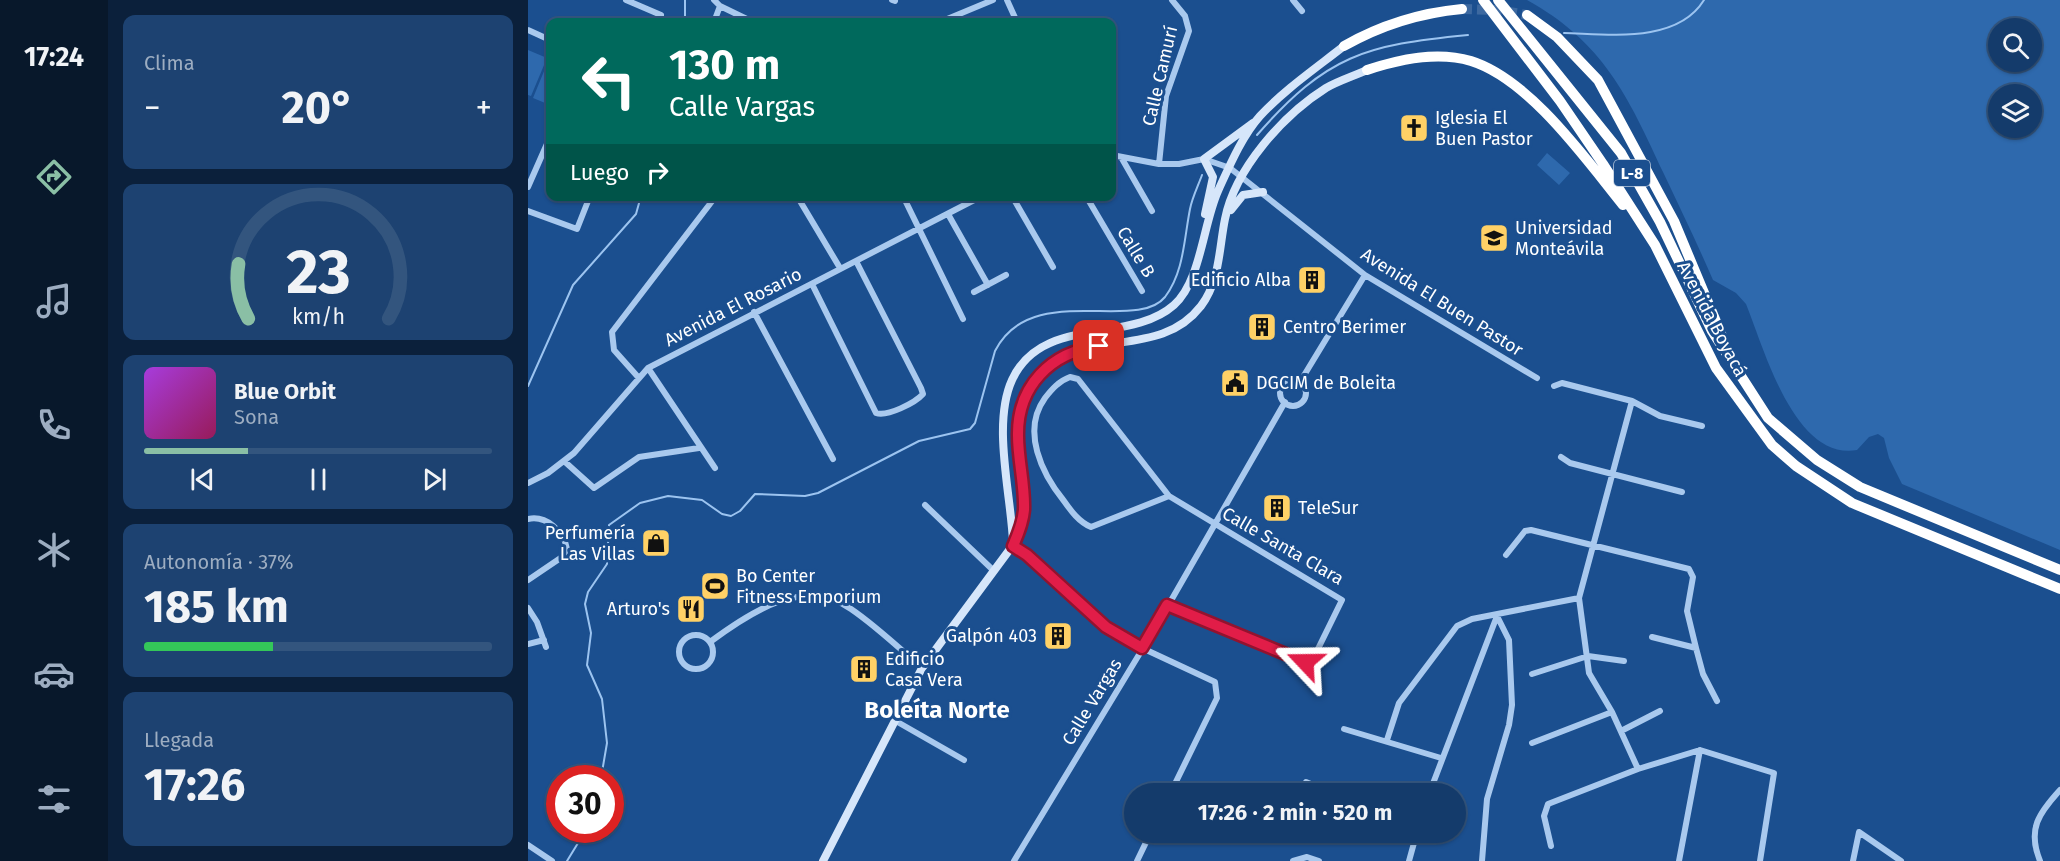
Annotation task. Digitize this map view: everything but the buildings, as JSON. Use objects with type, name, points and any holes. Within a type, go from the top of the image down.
[{"type":"highway","name":"Avenida Boyacá","points":[[1483,0],[1560,100],[1655,245],[1716,368],[1753,422],[1772,445],[1796,466],[1852,503],[2060,589]]},
{"type":"highway","name":"Avenida Boyacá","points":[[1498,0],[1621,153],[1660,222],[1712,331],[1733,367],[1768,418],[1817,460],[1860,487],[2060,570]]},
{"type":"highway","points":[[1344,46],[1371,31],[1404,19],[1462,9]]},
{"type":"highway","points":[[1527,15],[1557,37],[1598,80],[1674,221],[1733,367]]},
{"type":"highway","points":[[1367,70],[1412,57],[1469,60],[1488,68],[1506,79],[1554,124],[1655,245]]},
{"type":"street","points":[[626,0],[661,15]]},
{"type":"street","points":[[714,0],[720,6],[745,18]]},
{"type":"street","points":[[950,18],[993,0]]},
{"type":"street","points":[[1007,0],[1015,18]]},
{"type":"street","points":[[1174,1],[1184,0]]},
{"type":"street","points":[[1293,0],[1302,11]]},
{"type":"street","name":"Calle Camurí","points":[[1159,164],[1166,96],[1189,31],[1185,16],[1174,1]]},
{"type":"street","points":[[716,18],[720,6]]},
{"type":"street","points":[[528,30],[546,38]]},
{"type":"street","points":[[1013,546],[1004,443],[1006,400],[1012,380],[1022,364],[1052,341],[1104,328],[1148,322],[1163,315],[1178,302],[1193,275],[1204,227],[1213,177],[1204,159],[1260,117],[1344,46]]},
{"type":"street","points":[[823,861],[922,668],[1013,546],[1024,509],[1018,436],[1019,414],[1024,396],[1039,373],[1058,358],[1082,348],[1151,338],[1173,331],[1186,320],[1202,305],[1219,263],[1225,218],[1241,177],[1268,139],[1326,88],[1367,70]]},
{"type":"street","points":[[1204,227],[1230,168],[1260,117]]},
{"type":"street","points":[[528,187],[546,146]]},
{"type":"street","name":"Avenida El Buen Pastor","points":[[1116,156],[1159,164],[1179,164],[1204,159],[1230,168],[1365,275],[1537,378]]},
{"type":"street","points":[[1121,157],[1152,211]]},
{"type":"street","points":[[1225,218],[1243,195],[1263,192]]},
{"type":"street","points":[[528,211],[577,229],[588,201]]},
{"type":"street","points":[[638,378],[614,350],[612,332],[712,201]]},
{"type":"street","points":[[800,201],[840,268]]},
{"type":"street","points":[[905,201],[963,319]]},
{"type":"street","name":"Avenida El Rosario","points":[[528,483],[564,461],[583,444],[648,368],[971,201]]},
{"type":"street","points":[[1015,201],[1053,267]]},
{"type":"street","name":"Calle B","points":[[1089,201],[1142,291]]},
{"type":"street","points":[[948,214],[988,285]]},
{"type":"street","points":[[812,284],[876,413],[885,414],[919,399],[923,394],[856,261]]},
{"type":"street","points":[[974,292],[1006,275]]},
{"type":"street","name":"Calle Vargas","points":[[1300,382],[1365,275]]},
{"type":"street","points":[[754,312],[832,459]]},
{"type":"street","points":[[648,368],[699,448],[715,468]]},
{"type":"street","name":"Calle Santa Clara","points":[[1167,605],[1305,662],[1313,659],[1341,603],[1341,597],[1169,496],[1077,379],[1070,377],[1053,387],[1038,408],[1036,443],[1044,474],[1085,525],[1090,527],[1102,524],[1169,496]]},
{"type":"street","name":"Calle Vargas","points":[[1292,381],[1300,382],[1306,391],[1303,402],[1292,406],[1285,402],[1281,395],[1284,384],[1292,381]]},
{"type":"street","points":[[1554,386],[1562,383],[1632,401],[1660,416],[1702,426]]},
{"type":"street","points":[[1632,401],[1579,598],[1589,673],[1612,712],[1638,769]]},
{"type":"street","name":"Calle Vargas","points":[[1014,861],[1142,648],[1285,402]]},
{"type":"street","points":[[564,461],[594,488],[639,457],[699,448]]},
{"type":"street","points":[[1561,457],[1570,464],[1682,492]]},
{"type":"street","points":[[925,505],[994,571]]},
{"type":"street","points":[[528,519],[537,518],[549,522],[564,539],[567,549],[562,557],[528,580]]},
{"type":"street","points":[[1506,555],[1528,530],[1691,571],[1693,578],[1687,611],[1696,648],[1700,653],[1703,674],[1717,700]]},
{"type":"street","points":[[1013,546],[1027,555],[1106,627],[1142,648],[1209,678],[1218,686],[1217,698],[1175,783]]},
{"type":"street","points":[[710,642],[743,618],[764,607],[786,599],[822,598],[851,609],[922,668]]},
{"type":"street","points":[[1387,740],[1399,703],[1457,626],[1472,619],[1497,616],[1579,598]]},
{"type":"street","points":[[528,608],[545,644],[528,644]]},
{"type":"street","points":[[1433,783],[1497,616]]},
{"type":"street","points":[[1482,861],[1486,799],[1509,725],[1512,705],[1509,640],[1497,616]]},
{"type":"street","points":[[700,635],[710,642],[712,655],[706,665],[695,669],[688,667],[681,660],[679,645],[687,637],[700,635]]},
{"type":"street","points":[[1652,637],[1696,648]]},
{"type":"street","points":[[1532,674],[1587,656],[1624,661]]},
{"type":"street","points":[[1621,731],[1660,711]]},
{"type":"street","points":[[1532,743],[1612,712]]},
{"type":"street","points":[[894,720],[964,760]]},
{"type":"street","points":[[1344,729],[1441,758]]},
{"type":"street","points":[[1679,861],[1700,750]]},
{"type":"street","points":[[1551,846],[1544,816],[1548,804],[1638,769],[1700,750],[1774,773],[1760,861]]},
{"type":"street","points":[[2040,861],[2036,852],[2034,829],[2040,812],[2060,790]]},
{"type":"street","points":[[1853,861],[1859,832],[1901,861]]},
{"type":"street","points":[[1137,861],[1146,843]]},
{"type":"street","points":[[1408,861],[1414,843]]},
{"type":"street","points":[[528,844],[552,861]]},
{"type":"street","points":[[1293,861],[1307,857],[1318,861]]},
{"type":"shaded area","points":[[1527,0],[2060,0],[2060,550],[1902,484],[1889,458],[1884,438],[1878,434],[1869,437],[1857,450],[1835,449],[1816,438],[1799,420],[1772,372],[1746,304],[1736,293],[1713,280],[1625,95],[1594,53],[1553,16]]},
{"type":"shaded area","points":[[528,50],[546,58],[546,60],[531,96],[528,95]]},
{"type":"shaded area","points":[[546,66],[546,103],[533,98]]},
{"type":"shaded area","points":[[1547,153],[1570,173],[1559,185],[1537,165]]},
{"type":"waterway","points":[[685,0],[685,18]]},
{"type":"waterway","points":[[1564,33],[1621,35],[1659,30],[1677,24],[1692,14],[1704,0]]},
{"type":"waterway","points":[[1257,135],[1305,87],[1327,71],[1350,59],[1374,50],[1401,44],[1468,35]]},
{"type":"waterway","points":[[603,765],[607,743],[602,699],[587,665],[591,633],[585,604],[588,592],[607,564],[609,525],[640,503],[668,496],[702,500],[722,514],[731,516],[740,511],[755,494],[805,496],[818,493],[919,441],[970,429],[975,423],[995,351],[1011,330],[1033,318],[1057,312],[1131,311],[1151,307],[1165,297],[1180,266],[1191,205],[1202,175]]},
{"type":"waterway","points":[[528,386],[573,285],[636,214],[640,201]]},
{"type":"waterway","points":[[567,861],[578,843]]},
{"type":"tunnel","points":[[1462,9],[1497,10],[1527,15]]},
{"type":"place","name":"Iglesia El Buen Pastor","points":[[1414,128]]},
{"type":"place","name":"Universidad Monteávila","points":[[1494,238]]},
{"type":"place","name":"Edificio Alba","points":[[1312,280]]},
{"type":"place","name":"Centro Berimer","points":[[1262,327]]},
{"type":"place","name":"DGCIM de Boleita","points":[[1235,383]]},
{"type":"place","name":"TeleSur","points":[[1277,508]]},
{"type":"place","name":"Perfumería Las Villas","points":[[656,543]]},
{"type":"place","name":"Bo Center Fitness Emporium","points":[[715,586]]},
{"type":"place","name":"Arturo's","points":[[691,609]]},
{"type":"place","name":"Galpón 403","points":[[1058,636]]},
{"type":"place","name":"Edificio Casa Vera","points":[[864,669]]},
{"type":"district","name":"Boleíta Norte","points":[[937,710]]},
{"type":"route","points":[[1099,346],[1082,348],[1058,358],[1039,373],[1024,396],[1019,414],[1018,436],[1024,509],[1022,523],[1013,546],[1027,555],[1106,627],[1142,648],[1167,605],[1305,662]]}]
